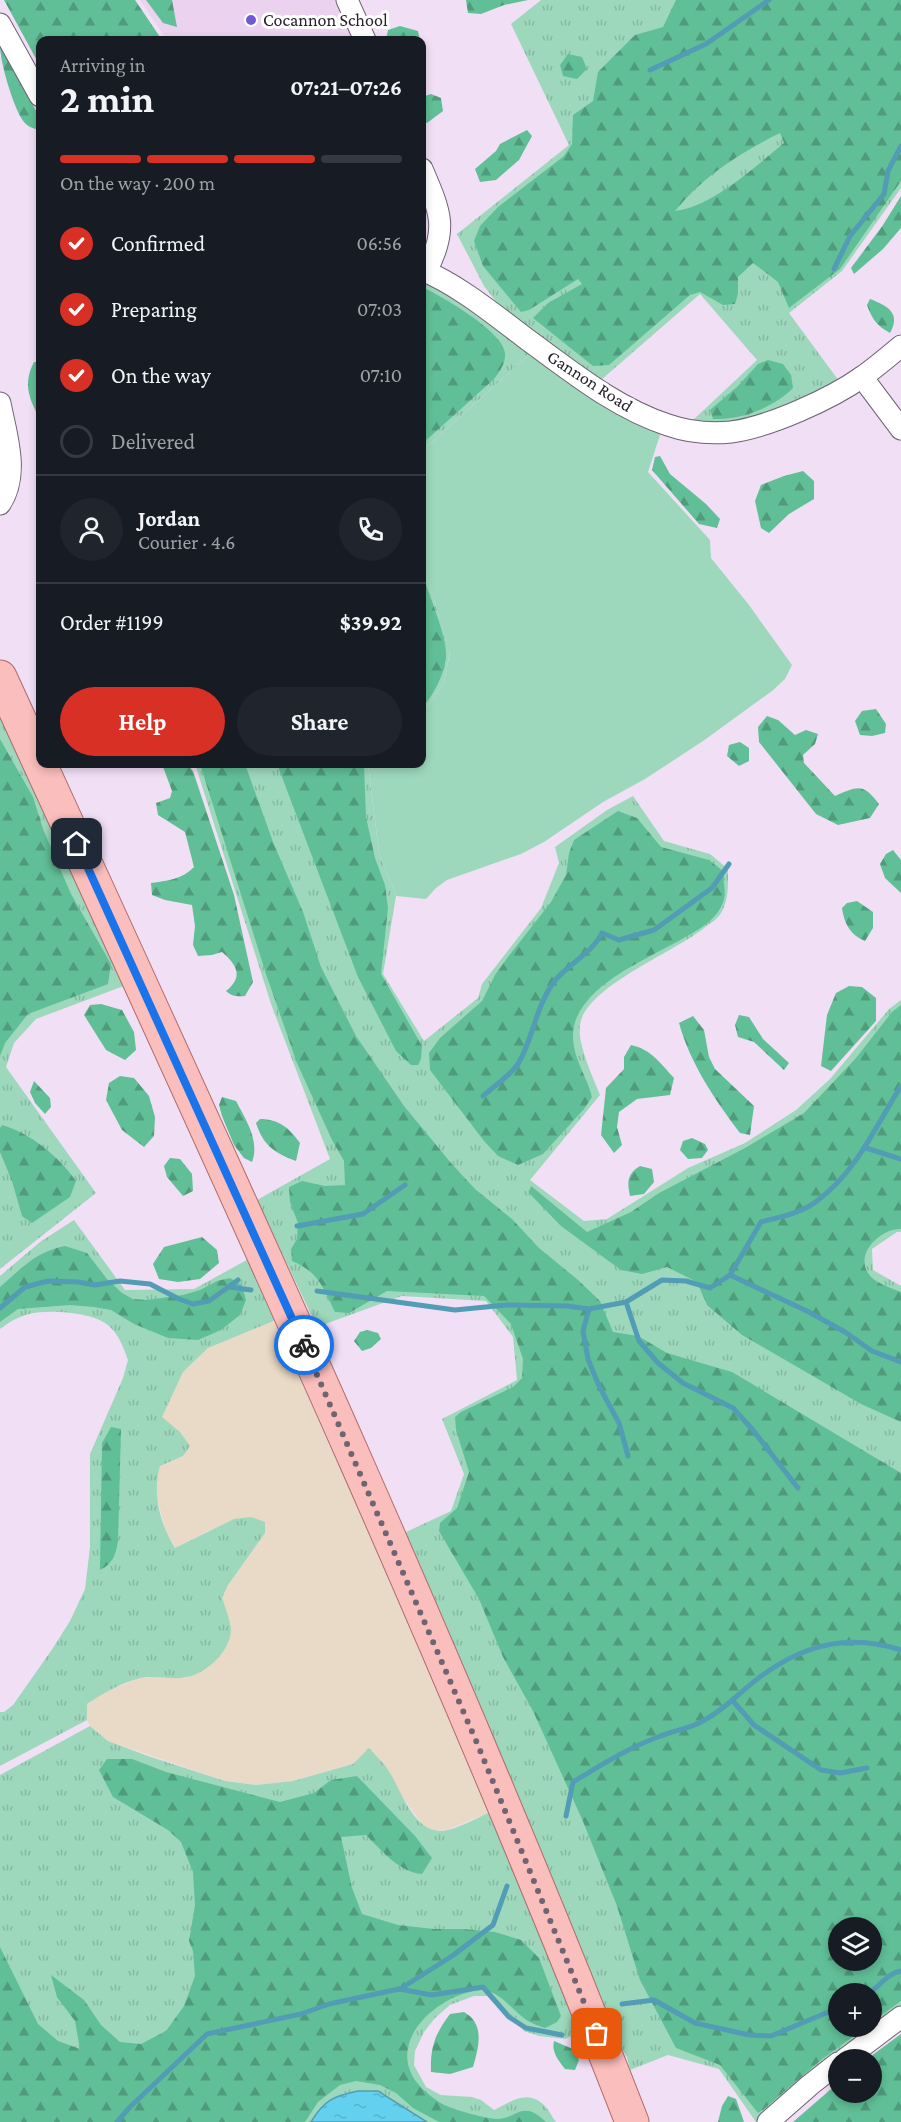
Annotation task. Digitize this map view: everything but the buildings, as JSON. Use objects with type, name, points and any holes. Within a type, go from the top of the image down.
[{"type":"main road","points":[[0,677],[36,755]]},
{"type":"main road","points":[[42,768],[207,1127],[358,1467],[477,1743],[632,2122]]},
{"type":"street","points":[[347,0],[363,36]]},
{"type":"street","points":[[0,24],[36,89]]},
{"type":"street","points":[[426,180],[441,222],[435,254],[426,268]]},
{"type":"street","name":"Gannon Road","points":[[426,272],[480,305],[616,402],[670,426],[692,431],[732,432],[756,426],[812,404],[862,377],[901,346]]},
{"type":"street","points":[[862,377],[901,429]]},
{"type":"street","points":[[0,403],[10,461],[9,487],[0,504]]},
{"type":"street","points":[[858,2049],[901,2017]]},
{"type":"street","points":[[768,2122],[828,2071]]},
{"type":"shaded area","name":"Cocannon School","points":[[140,0],[340,0],[356,36],[164,36]]},
{"type":"shaded area","points":[[281,1318],[495,1810],[447,1830],[433,1831],[421,1823],[369,1749],[353,1764],[293,1781],[256,1785],[225,1781],[108,1741],[90,1726],[87,1720],[87,1704],[101,1694],[136,1679],[186,1678],[221,1654],[229,1640],[231,1628],[222,1598],[228,1585],[265,1533],[208,1531],[176,1548],[168,1537],[163,1521],[157,1497],[156,1480],[160,1466],[183,1456],[180,1432],[161,1417],[183,1372],[208,1348]]},
{"type":"green space","points":[[4,0],[135,0],[159,36],[36,36],[36,59]]},
{"type":"green space","points":[[146,0],[172,0],[177,27],[163,23]]},
{"type":"green space","points":[[466,0],[528,0],[504,5],[481,14],[468,13]]},
{"type":"green space","points":[[541,0],[901,0],[901,188],[842,271],[789,313],[839,381],[786,406],[758,416],[724,424],[691,422],[757,360],[700,294],[601,380],[498,304],[484,286],[457,234],[569,145],[511,24]]},
{"type":"green space","points":[[676,0],[901,0],[901,181],[840,269],[789,308],[778,282],[753,263],[738,277],[738,294],[735,304],[723,305],[700,292],[690,295],[609,365],[593,366],[533,318],[548,303],[582,284],[578,279],[529,310],[521,312],[483,266],[474,241],[480,226],[498,207],[564,156],[572,144],[573,115],[593,101],[598,72],[635,35],[663,27]],"holes":[[[780,133],[784,143],[747,174],[718,194],[689,208],[675,211],[710,176],[751,148]]]},
{"type":"green space","points":[[400,26],[418,31],[419,36],[387,36],[388,30]]},
{"type":"green space","points":[[0,46],[36,111],[36,129],[27,125],[20,116],[2,63]]},
{"type":"green space","points":[[568,54],[582,57],[587,69],[577,79],[563,76],[560,65]]},
{"type":"green space","points":[[431,94],[441,98],[443,111],[427,123],[426,122],[426,96]]},
{"type":"green space","points":[[527,130],[532,136],[519,160],[496,180],[480,182],[475,169],[496,151],[500,144]]},
{"type":"green space","points":[[901,196],[901,228],[883,249],[854,274],[851,268]]},
{"type":"green space","points":[[426,282],[457,300],[531,353],[426,447]]},
{"type":"green space","points":[[426,289],[470,315],[502,344],[505,360],[494,379],[426,440]]},
{"type":"green space","points":[[870,299],[891,311],[894,320],[890,333],[878,325],[873,318],[867,305]]},
{"type":"green space","points":[[531,353],[661,432],[648,472],[710,540],[711,558],[749,605],[792,665],[785,679],[772,691],[645,779],[603,802],[544,842],[521,854],[447,880],[426,899],[396,896],[379,853],[368,768],[426,768],[426,708],[444,683],[450,652],[426,575],[426,447]]},
{"type":"green space","points":[[768,360],[783,364],[791,375],[793,388],[776,401],[756,411],[724,419],[713,419],[710,410],[737,387],[758,364]]},
{"type":"green space","points":[[36,362],[36,410],[29,392],[30,370]]},
{"type":"green space","points":[[660,456],[670,474],[720,519],[717,528],[699,524],[652,470],[655,457]]},
{"type":"green space","points":[[803,471],[814,481],[814,499],[789,514],[769,533],[761,528],[755,501],[761,485]]},
{"type":"green space","points":[[426,575],[450,651],[444,683],[427,707]]},
{"type":"green space","points":[[426,584],[446,649],[443,671],[426,703]]},
{"type":"green space","points":[[0,703],[129,984],[36,1019],[14,1043],[6,1067],[96,1193],[0,1269]]},
{"type":"green space","points":[[876,709],[886,724],[885,733],[872,736],[860,735],[855,721],[862,711]]},
{"type":"green space","points":[[767,716],[778,720],[795,735],[806,730],[818,734],[815,744],[803,755],[804,763],[835,796],[860,788],[869,792],[879,804],[870,818],[838,825],[816,814],[759,742],[758,727]]},
{"type":"green space","points":[[0,739],[33,797],[43,829],[71,894],[111,964],[108,984],[28,1014],[5,1043],[0,1056]]},
{"type":"green space","points":[[740,742],[749,748],[749,761],[739,766],[727,756],[729,745]]},
{"type":"green space","points":[[163,768],[190,768],[234,895],[253,982],[245,996],[235,996],[226,991],[232,986],[237,976],[235,966],[222,952],[198,956],[193,945],[195,926],[192,905],[152,895],[151,883],[180,877],[194,867],[185,832],[158,815],[156,803],[170,798],[172,791]]},
{"type":"green space","points":[[196,768],[368,768],[379,853],[396,896],[383,974],[424,1041],[478,998],[482,984],[541,908],[559,863],[555,847],[607,810],[633,796],[664,841],[710,854],[728,869],[727,897],[718,917],[691,937],[633,971],[597,997],[586,1011],[580,1025],[586,1060],[600,1095],[530,1180],[584,1221],[607,1219],[688,1168],[745,1143],[796,1110],[830,1079],[889,1009],[901,1000],[901,1232],[897,1232],[872,1249],[873,1270],[901,1286],[901,2008],[882,2022],[882,1983],[828,1983],[828,2037],[862,2037],[846,2049],[828,2049],[828,2063],[798,2085],[756,2122],[719,2069],[668,2055],[630,2070],[627,2057],[612,2032],[404,1533],[451,1511],[464,1474],[442,1419],[517,1380],[513,1337],[486,1301],[402,1296],[317,1327],[257,1200],[330,1159],[271,1004]]},
{"type":"green space","points":[[201,768],[246,768],[273,842],[303,912],[321,967],[356,1036],[404,1106],[451,1163],[475,1189],[512,1219],[539,1248],[600,1301],[613,1332],[638,1336],[667,1353],[732,1372],[901,1473],[901,2001],[882,2015],[882,1983],[828,1983],[828,2037],[852,2037],[836,2049],[828,2049],[828,2055],[758,2113],[720,2065],[676,2048],[640,1980],[617,1906],[582,1819],[533,1711],[503,1657],[479,1599],[439,1531],[440,1523],[457,1508],[469,1472],[456,1430],[455,1417],[513,1387],[522,1378],[523,1359],[511,1324],[484,1296],[387,1291],[349,1313],[335,1312],[314,1276],[292,1261],[291,1249],[297,1239],[298,1223],[290,1202],[289,1187],[302,1181],[325,1186],[345,1185],[344,1161],[297,1063],[266,974]]},
{"type":"green space","points":[[279,768],[364,768],[366,817],[375,858],[385,885],[388,908],[381,974],[422,1046],[418,1065],[411,1065],[396,1051],[358,977]]},
{"type":"green space","points":[[618,811],[637,818],[661,847],[709,860],[723,871],[724,899],[718,912],[707,923],[614,977],[585,1004],[576,1019],[573,1036],[578,1060],[592,1097],[543,1154],[518,1165],[498,1156],[484,1141],[430,1070],[429,1053],[440,1038],[482,1001],[495,975],[551,902],[566,875],[569,853],[574,840]]},
{"type":"green space","points":[[893,850],[901,860],[901,893],[885,878],[880,864],[886,854]]},
{"type":"green space","points":[[857,901],[873,912],[873,928],[865,941],[852,932],[846,923],[842,908],[847,903]]},
{"type":"green space","points":[[849,986],[862,987],[876,998],[876,1021],[831,1071],[821,1066],[827,1015],[836,993]]},
{"type":"green space","points":[[101,1004],[122,1010],[134,1032],[136,1050],[125,1060],[106,1050],[84,1015],[90,1005]]},
{"type":"green space","points":[[901,1005],[901,1229],[886,1233],[872,1243],[867,1250],[865,1265],[874,1280],[901,1292],[901,1422],[861,1404],[742,1335],[707,1305],[697,1282],[667,1267],[642,1274],[621,1270],[561,1226],[529,1193],[531,1186],[587,1232],[631,1212],[659,1193],[745,1148],[804,1113],[856,1058],[892,1012]]},
{"type":"green space","points":[[739,1015],[749,1017],[763,1039],[789,1063],[784,1070],[754,1042],[738,1037],[735,1025]]},
{"type":"green space","points":[[693,1016],[704,1030],[709,1057],[715,1069],[754,1106],[750,1135],[740,1133],[704,1081],[690,1052],[679,1023]]},
{"type":"green space","points":[[631,1045],[650,1054],[674,1078],[670,1095],[637,1099],[619,1112],[617,1127],[622,1145],[614,1153],[601,1135],[606,1088],[624,1069],[624,1057]]},
{"type":"green space","points":[[120,1076],[134,1078],[149,1096],[155,1117],[154,1136],[144,1147],[122,1130],[106,1100],[109,1083]]},
{"type":"green space","points":[[34,1081],[50,1098],[51,1107],[45,1114],[35,1103],[30,1092]]},
{"type":"green space","points":[[222,1097],[236,1101],[248,1123],[254,1146],[252,1162],[244,1158],[234,1145],[219,1105]]},
{"type":"green space","points":[[260,1119],[278,1123],[296,1138],[300,1143],[296,1161],[281,1155],[266,1143],[256,1123]]},
{"type":"green space","points":[[2,1125],[34,1140],[61,1163],[76,1181],[70,1197],[32,1223],[22,1216],[12,1181],[0,1152]]},
{"type":"green space","points":[[692,1138],[705,1144],[708,1150],[702,1158],[688,1159],[680,1150],[683,1141]]},
{"type":"green space","points":[[170,1158],[180,1159],[192,1174],[193,1191],[183,1196],[167,1177],[164,1166]]},
{"type":"green space","points":[[640,1166],[652,1169],[654,1182],[644,1194],[630,1196],[629,1179]]},
{"type":"green space","points":[[74,1220],[125,1290],[194,1289],[254,1256],[281,1318],[208,1348],[183,1372],[162,1417],[180,1432],[190,1446],[183,1456],[160,1466],[157,1497],[165,1529],[175,1548],[234,1519],[251,1517],[265,1522],[265,1533],[228,1585],[222,1598],[231,1629],[230,1637],[222,1653],[210,1666],[187,1677],[143,1678],[117,1686],[87,1704],[87,1720],[0,1766],[0,1712],[4,1712],[13,1705],[53,1648],[70,1621],[85,1589],[90,1547],[90,1454],[123,1378],[128,1360],[119,1338],[110,1327],[83,1315],[59,1312],[29,1314],[17,1318],[0,1329],[0,1276],[40,1242]]},
{"type":"green space","points":[[202,1237],[217,1250],[219,1263],[200,1279],[178,1282],[159,1279],[153,1264],[164,1247]]},
{"type":"green space","points":[[65,1246],[87,1253],[107,1279],[122,1293],[133,1299],[147,1300],[183,1295],[230,1278],[242,1285],[246,1300],[240,1315],[221,1330],[198,1340],[168,1338],[134,1324],[111,1310],[94,1307],[70,1305],[18,1309],[0,1322],[0,1287],[37,1257]]},
{"type":"green space","points":[[367,1330],[378,1333],[381,1339],[371,1348],[362,1351],[354,1341],[360,1332]]},
{"type":"green space","points":[[111,1427],[121,1429],[118,1541],[113,1558],[100,1570],[102,1443]]},
{"type":"green space","points":[[90,1726],[108,1741],[148,1756],[225,1781],[256,1785],[293,1781],[353,1764],[369,1748],[388,1770],[412,1812],[427,1827],[437,1831],[448,1830],[495,1810],[583,2031],[565,2039],[539,2036],[524,2031],[487,1996],[474,1996],[450,2005],[435,2018],[424,2032],[415,2051],[414,2065],[426,2087],[441,2095],[472,2097],[481,2100],[494,2110],[519,2098],[532,2098],[544,2105],[556,2122],[0,2122],[0,1775]]},
{"type":"green space","points":[[107,1759],[132,1759],[166,1772],[280,1802],[314,1793],[331,1780],[357,1776],[415,1836],[432,1858],[422,1874],[398,1865],[366,1835],[341,1837],[352,1888],[362,1914],[398,1925],[495,1932],[521,1940],[539,1958],[561,2016],[557,2022],[545,2028],[528,2021],[496,1994],[478,1990],[457,1996],[432,2011],[413,2033],[408,2046],[407,2059],[413,2077],[435,2099],[458,2110],[496,2119],[525,2111],[538,2115],[546,2122],[439,2122],[413,2108],[396,2093],[380,2085],[356,2081],[340,2085],[318,2102],[305,2122],[0,2122],[0,1947],[38,2024],[58,2041],[80,2049],[75,2021],[57,1997],[51,1975],[84,2000],[101,2025],[120,2042],[141,2044],[166,2031],[184,2006],[195,1976],[193,1951],[189,1941],[195,1905],[193,1872],[181,1842],[168,1830],[113,1797],[99,1770]]},
{"type":"green space","points":[[464,2012],[471,2017],[478,2029],[478,2044],[473,2067],[450,2074],[431,2072],[434,2041],[441,2028],[450,2014]]},
{"type":"green space","points":[[901,2034],[901,2122],[793,2122],[828,2092],[828,2103],[882,2103],[881,2049]]},
{"type":"green space","points":[[554,2041],[573,2049],[579,2060],[575,2070],[565,2069],[560,2063],[555,2053]]},
{"type":"green space","points":[[728,2096],[736,2099],[744,2122],[718,2122],[722,2106]]},
{"type":"water","points":[[358,2091],[378,2091],[427,2122],[311,2122],[330,2100]]},
{"type":"waterway","points":[[650,70],[706,44],[769,0]]},
{"type":"waterway","points":[[834,269],[850,236],[884,194],[888,171],[901,146]]},
{"type":"waterway","points":[[483,1096],[518,1064],[542,1003],[553,983],[592,947],[602,933],[619,940],[654,930],[712,888],[729,864]]},
{"type":"waterway","points":[[317,1291],[455,1310],[506,1305],[567,1306],[589,1309],[626,1302],[662,1280],[686,1281],[710,1288],[730,1275],[761,1222],[804,1209],[817,1201],[844,1176],[865,1147],[901,1086]]},
{"type":"waterway","points":[[866,1148],[901,1159]]},
{"type":"waterway","points":[[297,1226],[363,1214],[405,1185]]},
{"type":"waterway","points":[[730,1275],[807,1311],[845,1332],[872,1351],[901,1362]]},
{"type":"waterway","points":[[0,1308],[25,1287],[48,1281],[95,1285],[120,1281],[150,1284],[193,1304],[209,1301],[238,1280]]},
{"type":"waterway","points":[[230,1287],[251,1290]]},
{"type":"waterway","points":[[626,1302],[639,1341],[658,1363],[683,1383],[733,1408],[798,1488]]},
{"type":"waterway","points":[[589,1309],[583,1331],[588,1359],[599,1386],[619,1423],[628,1456]]},
{"type":"waterway","points":[[566,1816],[573,1782],[636,1746],[710,1717],[759,1678],[799,1654],[831,1644],[848,1642],[883,1645],[901,1650]]},
{"type":"waterway","points":[[733,1701],[754,1725],[821,1770],[840,1773],[867,1768]]},
{"type":"waterway","points":[[400,1989],[452,1956],[493,1925],[507,1886]]},
{"type":"waterway","points":[[881,1983],[901,1971]]},
{"type":"waterway","points":[[117,2122],[207,2034],[301,2014],[329,2004],[399,1989],[432,1995],[483,1987],[509,2017],[526,2028],[562,2035]]},
{"type":"waterway","points":[[622,2004],[654,2000],[695,2023],[749,2035],[771,2036],[828,2012]]},
{"type":"way so far","points":[[304,1345],[416,1599],[597,2034]]},
{"type":"place","name":"Cocannon School","points":[[251,20]]},
{"type":"route","points":[[77,844],[304,1345]]}]
